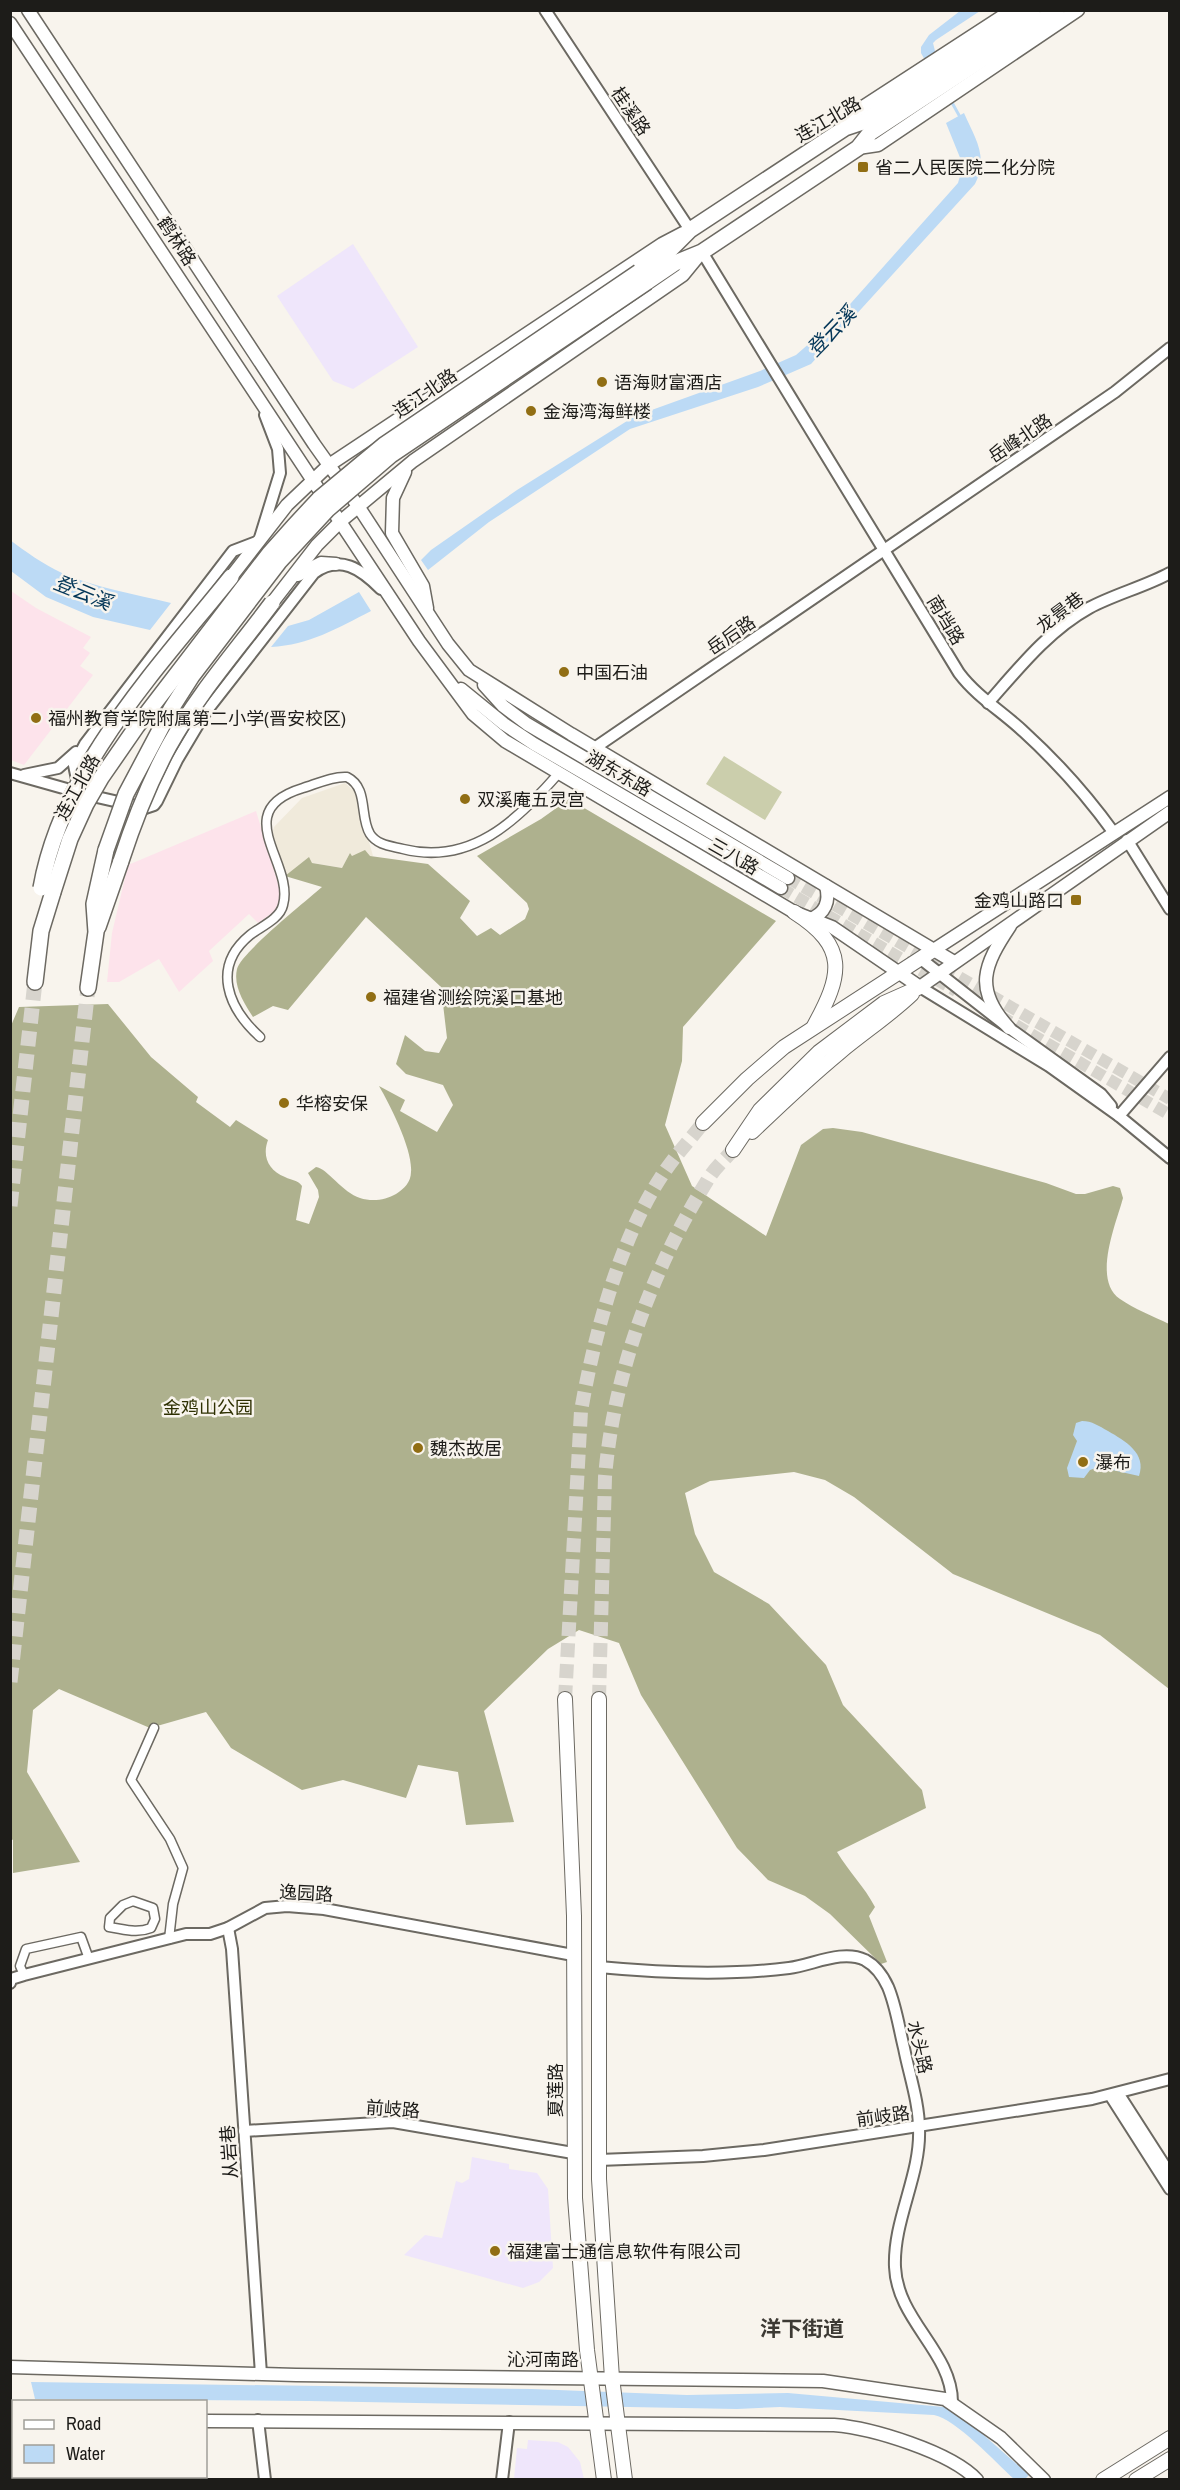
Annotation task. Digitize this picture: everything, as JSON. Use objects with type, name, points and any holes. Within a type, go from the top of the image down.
[{"type":"highway","name":"连江北路","points":[[47,890],[86,804],[137,726],[269,554],[319,500],[384,445],[643,277],[702,252],[858,148],[870,133],[910,99],[1033,10]]},
{"type":"highway","name":"连江北路","points":[[88,988],[96,932],[94,904],[106,850],[126,794],[171,709],[192,676],[279,562],[328,509],[391,455],[643,277],[690,230],[845,128],[863,122],[910,99],[1057,10]]},
{"type":"highway","points":[[35,982],[47,890],[46,861],[57,829],[85,769],[121,716],[231,577]]},
{"type":"highway","points":[[96,932],[136,816],[170,745],[272,603]]},
{"type":"main road","name":"三八路","points":[[28,10],[429,615],[469,670],[571,734],[826,886],[927,955],[954,962]]},
{"type":"main road","points":[[845,128],[855,112],[1011,10]]},
{"type":"main road","points":[[858,148],[878,145],[1078,10]]},
{"type":"main road","name":"鹤林路","points":[[10,23],[341,521]]},
{"type":"main road","points":[[231,577],[287,506],[329,465],[662,244],[690,230]]},
{"type":"main road","points":[[272,603],[317,545],[358,506],[413,461],[683,274],[702,252]]},
{"type":"main road","points":[[413,461],[400,480],[393,498],[391,526],[395,541],[423,586],[429,615]]},
{"type":"main road","name":"三八路","points":[[341,521],[395,604],[473,714],[487,727],[515,748],[558,774],[794,912],[832,927],[920,987]]},
{"type":"main road","points":[[284,588],[304,570],[321,563],[336,564]]},
{"type":"main road","name":"湖东东路","points":[[447,677],[497,719],[534,744],[785,883],[527,724],[503,706],[469,670]]},
{"type":"main road","points":[[703,1123],[784,1047],[1170,797]]},
{"type":"main road","points":[[733,1150],[760,1110],[819,1052],[884,1002],[920,987],[1170,812]]},
{"type":"main road","points":[[810,919],[820,915],[825,907],[828,894],[826,886]]},
{"type":"main road","points":[[794,912],[819,931],[834,956],[833,988],[813,1028]]},
{"type":"main road","points":[[1009,1028],[992,1005],[985,981],[990,957],[1014,920]]},
{"type":"main road","name":"夏莲路","points":[[565,1699],[571,1801],[573,2152],[581,2281],[604,2480]]},
{"type":"main road","points":[[599,1699],[598,2160],[603,2276],[624,2480]]},
{"type":"main road","name":"沁河南路","points":[[10,2367],[261,2374],[805,2380],[940,2398],[952,2402],[1002,2438],[1044,2480]]},
{"type":"main road","points":[[207,2421],[617,2422],[848,2426],[912,2444],[966,2470],[977,2480]]},
{"type":"main road","points":[[1103,2480],[1170,2438]]},
{"type":"main road","points":[[1136,2480],[1170,2459]]},
{"type":"street","name":"桂溪路","points":[[544,10],[690,230]]},
{"type":"street","name":"南垱路","points":[[702,252],[959,673],[972,689],[1015,724],[1053,761],[1090,801],[1114,833]]},
{"type":"street","name":"岳峰北路","points":[[884,549],[1115,392],[1170,348]]},
{"type":"street","points":[[80,793],[74,776],[74,765],[85,744],[233,551],[259,541],[268,507],[279,480],[280,461],[275,439],[256,392]]},
{"type":"street","name":"岳后路","points":[[596,747],[884,549]]},
{"type":"street","points":[[15,774],[80,793],[146,808],[154,805],[205,713],[314,573],[327,565],[350,566],[362,572],[395,604]]},
{"type":"street","name":"龙景巷","points":[[988,703],[1016,672],[1069,621],[1098,604],[1170,573]]},
{"type":"street","points":[[15,774],[58,768],[85,744]]},
{"type":"street","points":[[260,1037],[238,1011],[226,971],[231,958],[243,941],[273,918],[283,906],[283,886],[266,826],[269,812],[275,804],[295,791],[347,777],[358,787],[368,830],[378,842],[417,853],[438,854],[459,849],[495,833],[528,807],[558,774]]},
{"type":"street","points":[[1127,840],[1170,909]]},
{"type":"street","points":[[927,955],[939,972],[1009,1028],[1101,1094],[1119,1116]]},
{"type":"street","points":[[920,987],[1049,1066],[1119,1116],[1170,1158]]},
{"type":"street","points":[[1119,1116],[1170,1057]]},
{"type":"street","points":[[154,1728],[131,1780],[170,1839],[183,1868],[173,1904],[169,1939]]},
{"type":"street","points":[[133,1901],[153,1908],[155,1919],[151,1928],[131,1932],[109,1927],[110,1918],[123,1905],[133,1901]]},
{"type":"street","name":"逸园路","points":[[10,1983],[11,1979],[24,1975],[186,1934],[210,1934],[228,1928],[265,1908],[311,1907],[573,1955]]},
{"type":"street","name":"从岩巷","points":[[228,1928],[232,1949],[261,2374]]},
{"type":"street","points":[[24,1975],[21,1966],[26,1949],[81,1937],[89,1959]]},
{"type":"street","name":"水头路","points":[[599,1967],[657,1972],[710,1973],[784,1969],[849,1956],[866,1961],[879,1972],[890,1992],[920,2127],[918,2150],[896,2249],[897,2285],[909,2313],[950,2379],[952,2402]]},
{"type":"street","name":"前岐路","points":[[598,2160],[724,2155],[920,2127],[1114,2094],[1170,2079]]},
{"type":"street","points":[[1114,2094],[1170,2174]]},
{"type":"street","points":[[1114,2094],[1170,2189]]},
{"type":"street","name":"前岐路","points":[[244,2131],[393,2122],[573,2152]]},
{"type":"street","points":[[258,2420],[265,2480]]},
{"type":"street","points":[[502,2480],[509,2422]]},
{"type":"shaded area","points":[[353,244],[418,347],[353,389],[333,381],[277,296]]},
{"type":"shaded area","name":"福州教育学院附属第二小学(晋安校区)","points":[[11,591],[36,608],[91,637],[83,648],[90,653],[80,666],[93,675],[24,765],[11,760]]},
{"type":"shaded area","points":[[345,783],[355,792],[373,856],[352,856],[350,853],[342,868],[312,863],[285,876],[274,847],[272,834],[274,827],[302,798]]},
{"type":"shaded area","points":[[256,811],[280,890],[280,898],[275,911],[258,923],[249,914],[209,951],[213,961],[179,992],[159,959],[119,982],[107,982],[112,933],[128,865]]},
{"type":"shaded area","points":[[472,2157],[509,2164],[509,2169],[537,2173],[548,2189],[553,2268],[539,2282],[523,2288],[404,2255],[425,2235],[442,2238],[456,2181],[462,2183],[469,2179]]},
{"type":"shaded area","points":[[528,2440],[558,2442],[568,2447],[580,2462],[584,2479],[514,2479],[517,2448],[527,2449]]},
{"type":"green space","points":[[724,756],[782,792],[765,820],[706,784]]},
{"type":"green space","name":"金鸡山公园","points":[[569,799],[776,921],[683,1027],[682,1061],[665,1125],[692,1186],[766,1236],[801,1145],[823,1129],[833,1128],[862,1132],[1046,1183],[1076,1194],[1085,1194],[1113,1186],[1120,1188],[1123,1198],[1108,1251],[1108,1279],[1112,1290],[1120,1299],[1169,1324],[1169,1689],[1100,1635],[953,1574],[854,1497],[825,1480],[794,1472],[710,1481],[685,1493],[695,1534],[714,1572],[769,1604],[826,1665],[843,1705],[922,1790],[926,1808],[837,1852],[875,1907],[869,1916],[887,1962],[881,1964],[830,1914],[805,1896],[768,1880],[737,1848],[641,1695],[619,1643],[579,1630],[548,1649],[484,1711],[514,1822],[466,1825],[458,1772],[418,1765],[406,1798],[343,1780],[302,1790],[231,1748],[206,1712],[150,1728],[59,1689],[33,1710],[27,1772],[80,1862],[13,1873],[13,1840],[11,1839],[10,1028],[19,1007],[108,1004],[151,1057],[198,1097],[196,1102],[230,1127],[236,1120],[268,1140],[266,1157],[274,1171],[302,1186],[296,1220],[309,1224],[319,1197],[318,1190],[308,1173],[316,1167],[360,1198],[379,1200],[388,1198],[399,1192],[408,1182],[411,1176],[411,1163],[400,1128],[379,1086],[405,1100],[400,1111],[437,1132],[453,1105],[443,1085],[406,1074],[396,1064],[405,1035],[425,1051],[439,1053],[447,1038],[441,987],[366,917],[288,1010],[273,1006],[253,1017],[238,988],[237,969],[241,961],[261,940],[322,887],[285,876],[309,857],[312,863],[342,868],[350,853],[352,856],[365,850],[370,856],[428,864],[470,901],[460,918],[477,936],[491,928],[500,935],[525,919],[529,909],[527,903],[477,856],[541,819]]},
{"type":"water","points":[[960,11],[980,11],[933,43],[936,55],[931,71],[921,53],[921,47],[929,35]]},
{"type":"water","points":[[964,113],[981,156],[981,165],[975,184],[811,364],[758,387],[630,429],[489,522],[428,570],[421,560],[431,550],[517,490],[635,416],[760,371],[796,355],[835,321],[958,183],[963,165],[946,123]]},
{"type":"water","points":[[10,540],[62,573],[102,587],[171,603],[150,630],[93,617],[46,597],[11,571]]},
{"type":"water","points":[[359,592],[371,611],[311,639],[271,647],[288,626],[309,620]]},
{"type":"water","points":[[1082,1421],[1098,1426],[1133,1449],[1140,1461],[1139,1476],[1099,1467],[1090,1470],[1084,1478],[1069,1477],[1067,1468],[1077,1441],[1073,1435],[1076,1423]]},
{"type":"water","points":[[31,2382],[532,2389],[687,2395],[788,2393],[944,2407],[970,2423],[1029,2475],[1026,2478],[1028,2479],[1014,2479],[953,2424],[934,2415],[780,2407],[737,2409],[309,2401],[35,2399]]},
{"type":"waterway","name":"登云溪","points":[[950,99],[960,117]]},
{"type":"tunnel","points":[[788,878],[1170,1099]]},
{"type":"tunnel","points":[[781,888],[956,991]]},
{"type":"tunnel","points":[[10,1206],[35,982]]},
{"type":"tunnel","points":[[10,1682],[88,988]]},
{"type":"tunnel","points":[[1000,1016],[1170,1115]]},
{"type":"tunnel","points":[[565,1699],[581,1411],[593,1352],[610,1290],[646,1202],[676,1156],[703,1123]]},
{"type":"tunnel","points":[[599,1699],[605,1477],[617,1399],[639,1323],[669,1250],[709,1177],[733,1150]]},
{"type":"place","name":"省二人民医院二化分院","points":[[863,167]]},
{"type":"place","name":"语海财富酒店","points":[[602,382]]},
{"type":"place","name":"金海湾海鲜楼","points":[[531,411]]},
{"type":"place","name":"中国石油","points":[[564,672]]},
{"type":"place","name":"福州教育学院附属第二小学(晋安校区)","points":[[36,718]]},
{"type":"place","name":"双溪庵五灵宫","points":[[465,799]]},
{"type":"place","name":"金鸡山路口","points":[[1076,900]]},
{"type":"place","name":"福建省测绘院溪口基地","points":[[371,997]]},
{"type":"place","name":"华榕安保","points":[[284,1103]]},
{"type":"place","name":"魏杰故居","points":[[418,1448]]},
{"type":"place","name":"瀑布","points":[[1083,1462]]},
{"type":"place","name":"福建富士通信息软件有限公司","points":[[495,2251]]},
{"type":"district","name":"洋下街道","points":[[802,2328]]}]
